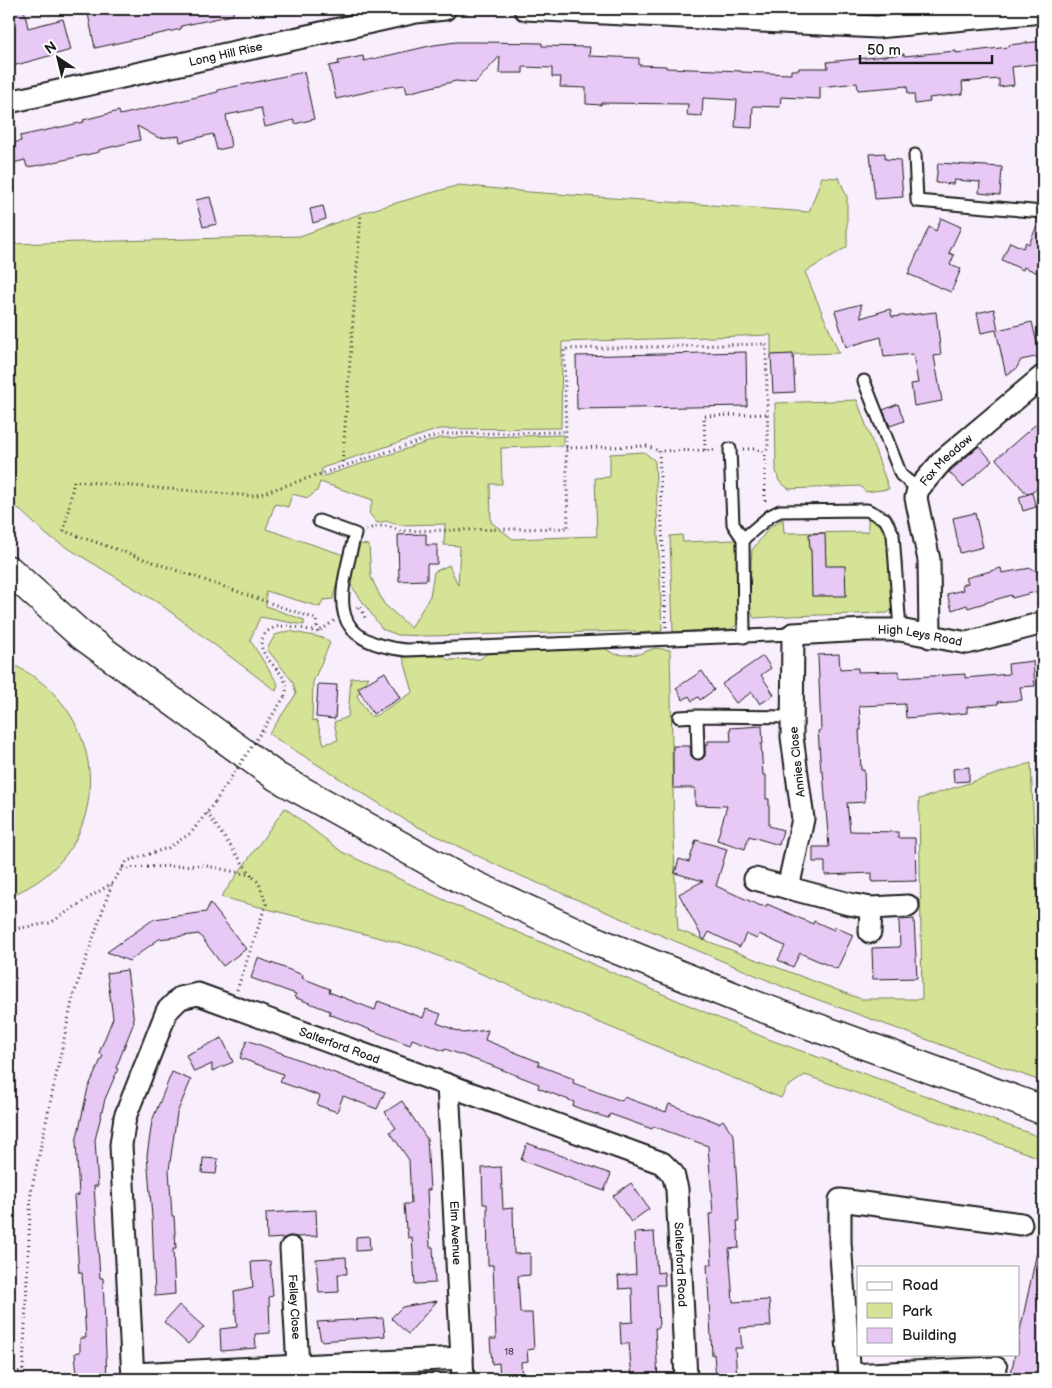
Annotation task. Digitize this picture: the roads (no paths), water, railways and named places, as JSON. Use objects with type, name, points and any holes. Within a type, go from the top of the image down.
[{"type":"main road","points":[[9,570],[80,634],[277,777],[459,878],[598,942],[752,1004],[1043,1110]]},
{"type":"street","name":"Long Hill Rise","points":[[9,102],[416,12],[445,9]]},
{"type":"street","points":[[525,9],[877,27],[1043,12]]},
{"type":"street","name":"Fox Meadow","points":[[930,636],[929,560],[916,498],[918,489],[943,460],[1043,376]]},
{"type":"street","name":"High Leys Road","points":[[792,634],[900,630],[967,642],[1043,623]]},
{"type":"street","name":"Annies Close","points":[[788,888],[803,819],[792,737],[792,634]]},
{"type":"street","points":[[755,879],[871,908],[908,906]]},
{"type":"street","points":[[870,932],[871,908]]},
{"type":"street","name":"Salterford Road","points":[[133,1377],[121,1145],[125,1117],[167,1011],[180,998],[198,994],[662,1163],[673,1174],[678,1189],[686,1379]]},
{"type":"street","name":"Elm Avenue","points":[[448,1085],[463,1379]]},
{"type":"street","points":[[996,1368],[850,1377],[840,1242],[840,1200],[1021,1224]]},
{"type":"street","name":"Felley Close","points":[[291,1248],[298,1366]]},
{"type":"street","points":[[133,1377],[462,1358]]},
{"type":"lane","points":[[915,155],[917,201],[1043,212]]},
{"type":"lane","points":[[864,381],[901,475],[918,489]]},
{"type":"lane","points":[[730,449],[733,524],[743,539],[744,637]]},
{"type":"lane","points":[[743,539],[770,516],[780,511],[866,510],[885,520],[893,534],[900,630]]},
{"type":"lane","points":[[319,521],[355,534],[346,569],[342,598],[343,616],[353,630],[369,642],[388,648],[406,650],[792,634]]},
{"type":"lane","points":[[697,716],[698,753]]},
{"type":"lane","points":[[679,717],[792,717]]}]
